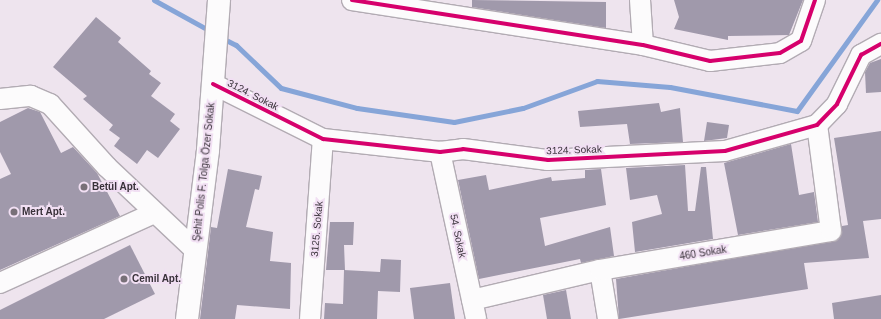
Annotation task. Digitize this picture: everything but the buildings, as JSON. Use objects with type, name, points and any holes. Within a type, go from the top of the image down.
[{"type":"street","name":"Şehit Polis F. Tolga Özer Sokak","points":[[187,319],[196,251],[214,74],[219,0]]},
{"type":"street","points":[[352,0],[643,46],[710,60],[780,53],[801,41],[815,0]]},
{"type":"street","points":[[640,0],[643,46]]},
{"type":"street","name":"3124. Sokak","points":[[214,74],[323,139],[440,152],[463,149],[548,160],[725,150],[816,125],[838,104],[861,55],[881,44]]},
{"type":"street","points":[[0,99],[31,96],[50,104],[154,213],[196,251]]},
{"type":"street","name":"460 Sokak","points":[[474,310],[600,270],[831,231],[816,125]]},
{"type":"street","name":"3125. Sokak","points":[[310,319],[323,139]]},
{"type":"street","name":"54. Sokak","points":[[440,152],[474,310]]},
{"type":"street","points":[[0,283],[154,213]]},
{"type":"street","points":[[600,270],[608,319]]},
{"type":"waterway","points":[[154,0],[212,32]]},
{"type":"waterway","points":[[222,38],[236,45],[281,88],[357,108],[454,122],[523,108],[597,81],[670,87],[797,111],[877,0]]},
{"type":"cycle path","points":[[352,0],[643,45],[710,61],[780,53],[801,41],[815,0]]},
{"type":"cycle path","points":[[213,84],[323,139],[440,152],[463,149],[548,160],[725,151],[817,125],[837,104],[861,55],[881,44]]},
{"type":"place","name":"Betül Apt.","points":[[84,187]]},
{"type":"place","name":"Mert Apt.","points":[[14,212]]},
{"type":"place","name":"Cemil Apt.","points":[[124,279]]}]
